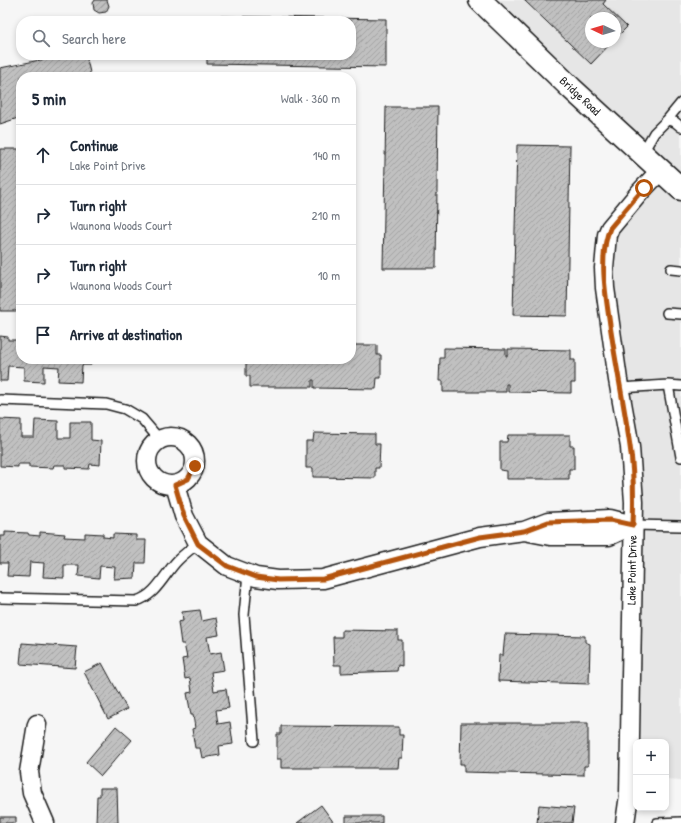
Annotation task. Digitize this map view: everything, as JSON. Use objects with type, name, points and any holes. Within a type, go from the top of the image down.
[{"type":"street","name":"Bridge Road","points":[[480,0],[571,88],[681,189]]},
{"type":"street","name":"Lake Point Drive","points":[[625,823],[629,795],[634,502],[630,447],[605,288],[604,268],[607,235],[610,228],[660,171]]},
{"type":"street","points":[[167,438],[182,440],[193,451],[195,458],[193,473],[182,483],[166,485],[159,482],[152,476],[147,461],[149,452],[160,440],[167,438]]},
{"type":"street","points":[[175,485],[184,516],[198,544],[227,566],[256,577],[278,580],[323,579],[480,537],[524,531],[548,522],[610,520],[633,525]]},
{"type":"street","points":[[37,724],[29,772],[32,793],[45,823]]},
{"type":"lane","points":[[642,154],[654,133],[681,104]]},
{"type":"lane","points":[[667,120],[675,122],[681,127]]},
{"type":"lane","points":[[670,269],[681,270]]},
{"type":"lane","points":[[668,313],[681,314]]},
{"type":"lane","points":[[620,388],[668,385],[681,386]]},
{"type":"lane","points":[[668,385],[677,409],[681,457]]},
{"type":"lane","points":[[0,400],[106,404],[126,409],[142,419],[160,440]]},
{"type":"lane","points":[[633,525],[681,526]]},
{"type":"lane","points":[[0,598],[136,601],[144,599],[154,592],[178,560],[198,544]]},
{"type":"lane","points":[[248,574],[244,614],[254,742]]},
{"type":"lane","points":[[657,823],[681,822]]},
{"type":"shaded area","points":[[480,0],[681,0],[681,780],[669,779],[669,739],[636,739],[633,525],[607,235],[660,171]]},
{"type":"building","points":[[95,0],[107,0],[109,6],[106,12],[99,13],[94,10],[93,3]]},
{"type":"building","points":[[524,0],[606,0],[603,4],[611,12],[585,12],[585,48],[606,48],[591,64]]},
{"type":"building","points":[[356,18],[386,19],[386,67],[207,64],[207,60],[356,60]]},
{"type":"building","points":[[621,21],[627,27],[621,33]]},
{"type":"building","points":[[40,60],[87,60],[90,72],[16,72],[16,119],[0,124],[0,68]]},
{"type":"building","points":[[386,107],[438,107],[436,268],[383,268]]},
{"type":"building","points":[[517,145],[570,146],[567,316],[513,315]]},
{"type":"building","points":[[0,149],[16,149],[16,311],[0,311]]},
{"type":"building","points":[[0,336],[8,337],[8,340],[16,340],[16,364],[91,365],[82,365],[81,382],[58,381],[59,367],[44,366],[44,382],[24,381],[24,367],[8,366],[7,381],[0,381]]},
{"type":"building","points":[[356,345],[377,345],[377,355],[381,355],[381,378],[377,378],[376,389],[314,388],[314,380],[312,380],[312,387],[250,387],[250,376],[246,376],[246,364],[356,364]]},
{"type":"building","points":[[444,348],[506,349],[506,356],[508,356],[508,349],[571,350],[571,360],[575,360],[575,383],[571,383],[571,393],[508,392],[508,384],[506,384],[506,392],[443,392],[443,381],[439,381],[440,358],[444,358]]},
{"type":"building","points":[[0,419],[21,420],[21,437],[34,437],[35,420],[58,421],[58,438],[70,438],[70,422],[91,422],[91,440],[101,441],[100,465],[90,464],[89,469],[65,468],[65,465],[54,465],[53,468],[29,467],[29,464],[18,464],[18,467],[0,466]]},
{"type":"building","points":[[314,433],[375,434],[375,444],[380,444],[379,468],[375,468],[375,478],[313,477],[313,468],[306,468],[306,441],[313,441]]},
{"type":"building","points":[[508,435],[570,435],[570,446],[574,446],[574,469],[569,469],[569,479],[507,479],[507,471],[500,470],[500,442],[507,442]]},
{"type":"building","points":[[5,532],[28,533],[29,535],[40,536],[40,532],[65,534],[64,537],[85,538],[85,533],[103,534],[103,537],[113,538],[113,534],[136,535],[136,540],[146,540],[145,563],[136,563],[135,578],[114,579],[115,567],[100,566],[99,578],[78,576],[79,565],[64,565],[64,578],[43,577],[44,563],[30,562],[29,577],[7,576],[8,563],[0,563],[0,536],[5,536]]},
{"type":"building","points":[[200,610],[202,621],[216,618],[219,635],[207,637],[210,654],[221,652],[224,670],[211,672],[214,691],[226,689],[229,708],[216,710],[218,724],[230,722],[233,744],[219,746],[220,755],[202,758],[200,748],[195,748],[192,729],[195,728],[187,693],[192,692],[190,678],[185,679],[182,659],[187,658],[184,644],[181,644],[178,622],[183,621],[182,612]]},
{"type":"building","points":[[342,630],[398,631],[398,640],[402,640],[402,666],[398,665],[397,671],[341,673],[341,665],[334,665],[333,637],[342,637]]},
{"type":"building","points":[[505,634],[585,636],[585,642],[590,644],[589,684],[498,681],[499,655],[503,655]]},
{"type":"building","points":[[22,643],[77,647],[75,668],[20,664]]},
{"type":"building","points":[[102,663],[127,709],[108,719],[84,672]]},
{"type":"building","points":[[461,723],[588,723],[588,766],[584,766],[584,775],[464,772],[464,764],[460,764]]},
{"type":"building","points":[[116,726],[132,740],[101,776],[86,762]]},
{"type":"building","points":[[281,726],[399,727],[399,735],[403,735],[402,758],[399,758],[398,768],[281,768],[281,759],[277,759],[277,734],[281,734]]},
{"type":"building","points":[[100,788],[117,788],[118,823],[96,823],[97,796],[100,796]]},
{"type":"building","points":[[321,805],[334,823],[297,823]]},
{"type":"building","points":[[539,805],[574,808],[572,823],[537,823]]},
{"type":"building","points":[[346,816],[382,816],[382,823],[346,823]]},
{"type":"building","points":[[0,817],[16,817],[16,823],[0,823]]},
{"type":"route","points":[[195,466],[193,473],[188,479],[175,485],[184,516],[198,544],[209,554],[227,566],[256,577],[278,580],[323,579],[480,537],[524,531],[548,522],[610,520],[633,525],[634,502],[630,447],[618,380],[605,288],[604,268],[607,235],[610,228],[644,188]]}]
